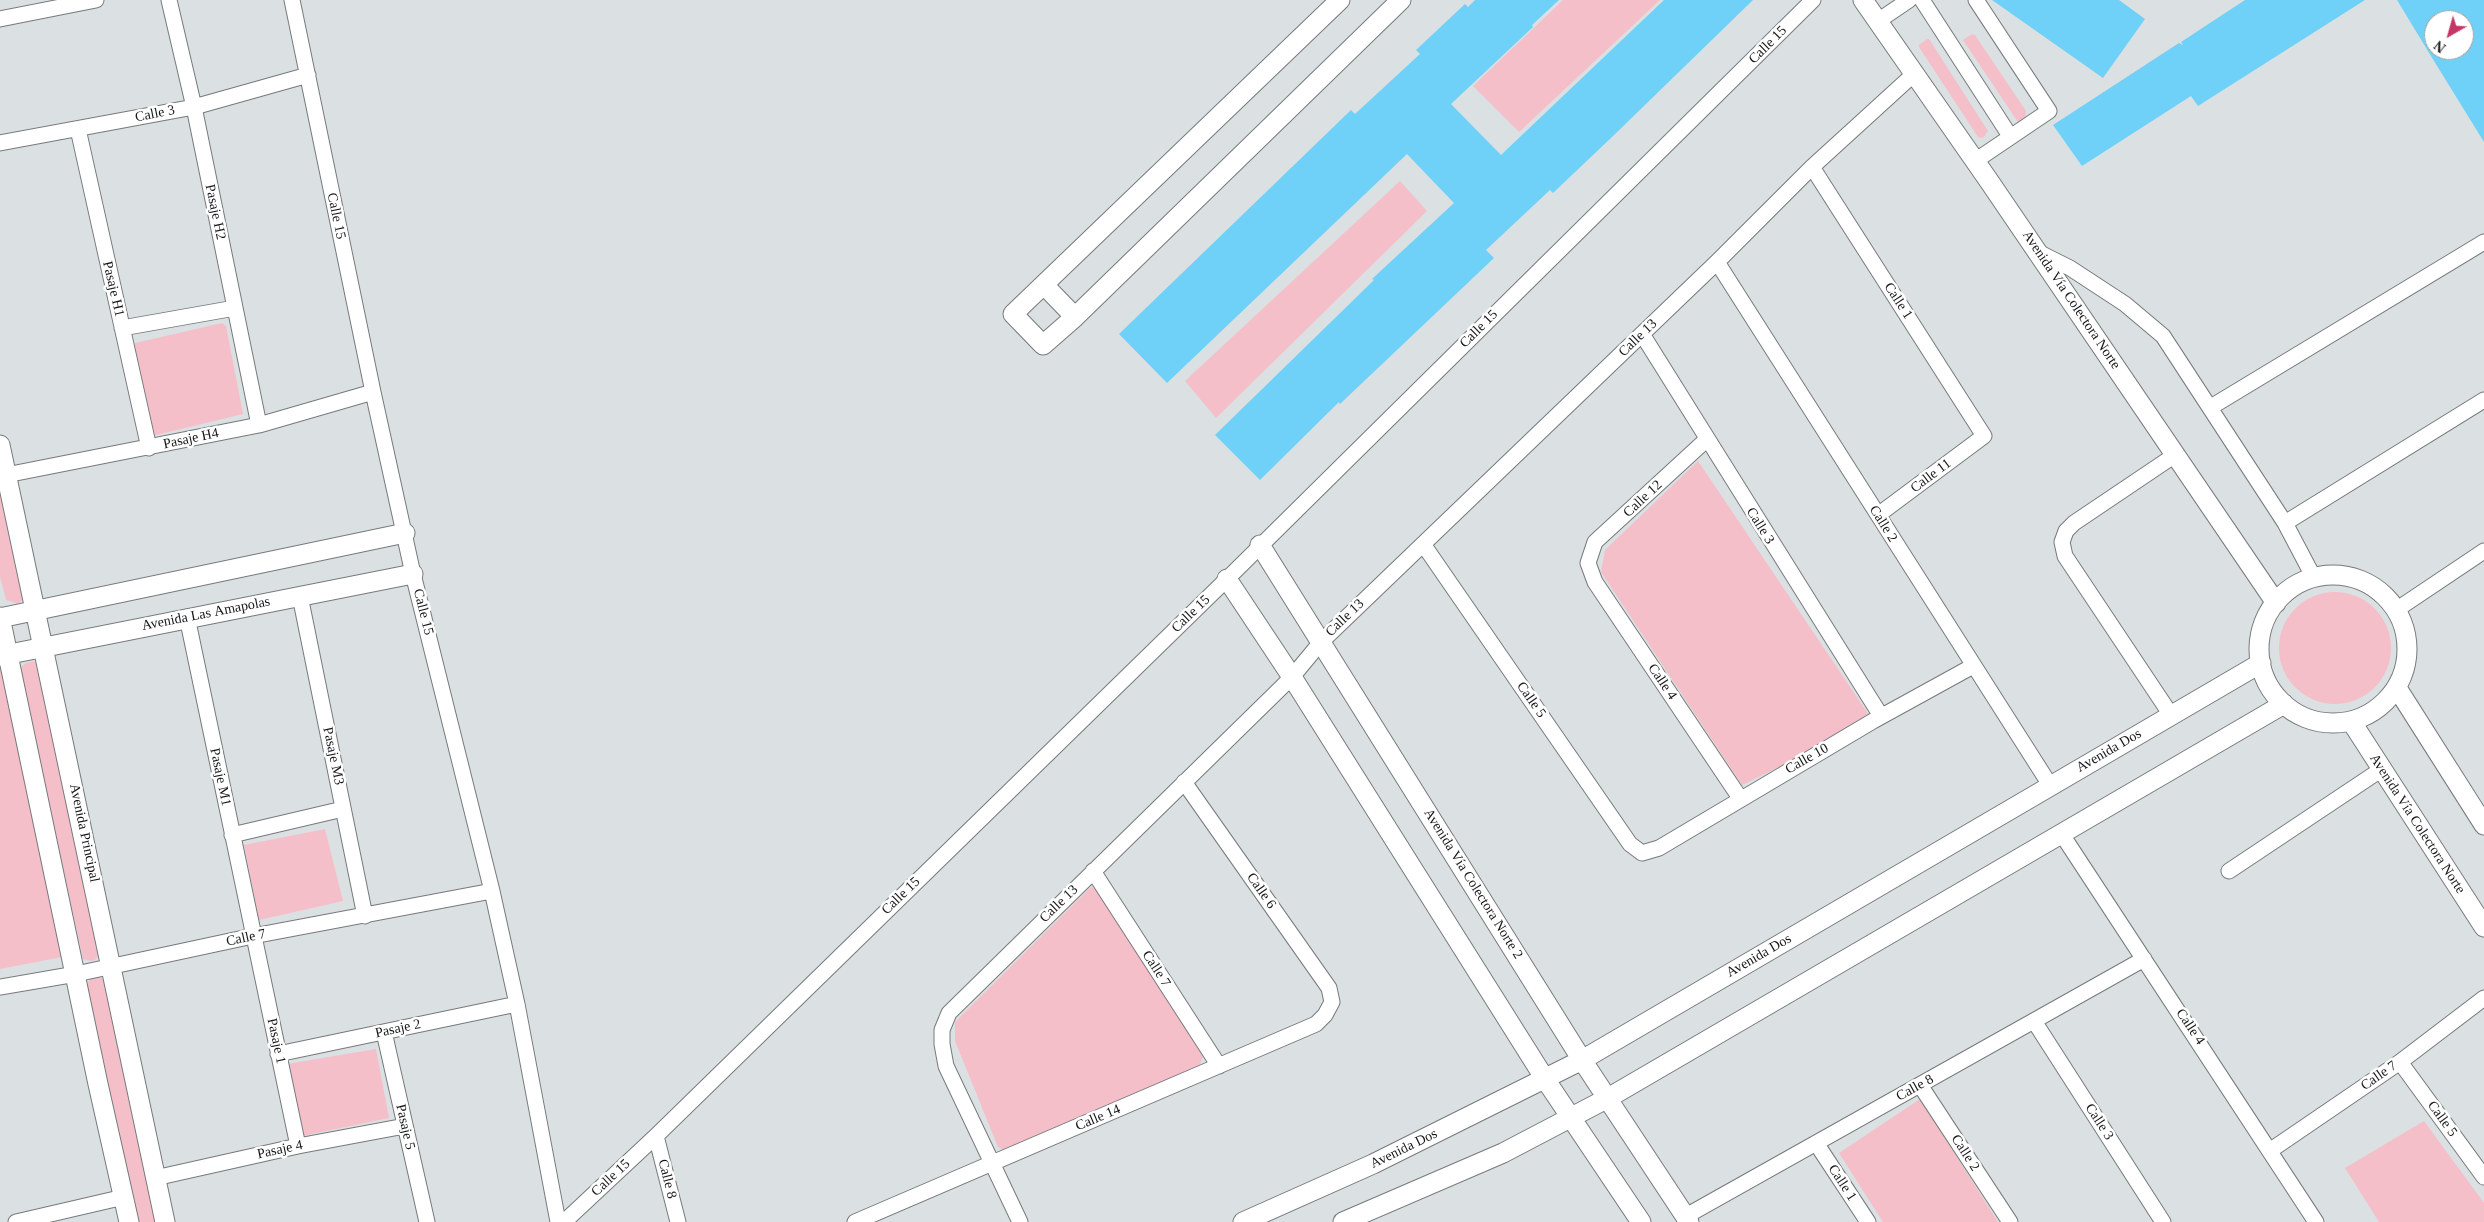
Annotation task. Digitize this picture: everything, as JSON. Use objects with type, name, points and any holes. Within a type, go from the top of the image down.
[{"type":"street","points":[[0,19],[56,4],[96,0]]},
{"type":"street","name":"Pasaje H2","points":[[169,0],[194,107],[259,425]]},
{"type":"street","name":"Calle 15","points":[[292,0],[372,392],[413,574],[492,891],[517,1004],[558,1222]]},
{"type":"street","points":[[1340,0],[1013,314],[1043,345],[1075,317],[1401,0]]},
{"type":"street","name":"Calle 15","points":[[564,1222],[656,1136],[1227,579],[1260,544],[1813,0]]},
{"type":"street","name":"Avenida Vía Colectora Norte","points":[[1863,0],[2038,252],[2276,603]]},
{"type":"street","points":[[1878,21],[1909,0]]},
{"type":"street","points":[[1922,0],[2010,136]]},
{"type":"street","points":[[1975,161],[2049,111],[1976,0]]},
{"type":"street","name":"Calle 13","points":[[1020,1222],[946,1066],[942,1044],[942,1030],[949,1013],[1292,677],[1321,642],[1717,262],[1812,167],[1914,74]]},
{"type":"street","name":"Calle 3","points":[[0,142],[194,107],[308,75]]},
{"type":"street","name":"Pasaje H1","points":[[78,129],[149,448]]},
{"type":"street","name":"Calle 1","points":[[1812,167],[1984,436]]},
{"type":"street","points":[[2211,407],[2484,242]]},
{"type":"street","points":[[2038,252],[2070,268],[2124,304],[2163,336],[2286,523],[2314,578]]},
{"type":"street","name":"Calle 2","points":[[1717,262],[2050,785]]},
{"type":"street","points":[[1044,285],[1075,317]]},
{"type":"street","points":[[122,328],[235,308]]},
{"type":"street","name":"Calle 3","points":[[1642,334],[1706,440],[1881,716]]},
{"type":"street","name":"Pasaje H4","points":[[6,475],[259,425],[372,392]]},
{"type":"street","points":[[2286,523],[2484,400]]},
{"type":"street","name":"Calle 11","points":[[1878,515],[1984,436]]},
{"type":"street","name":"Calle 12","points":[[1588,564],[1595,542],[1706,440]]},
{"type":"street","name":"Avenida Principal","points":[[0,445],[37,611],[165,1222]]},
{"type":"street","points":[[2171,715],[2065,556],[2062,542],[2066,531],[2074,523],[2175,455]]},
{"type":"street","points":[[130,1222],[4,655],[0,618],[405,533]]},
{"type":"street","name":"Avenida Vía Colectora Norte 2","points":[[1260,544],[1582,1060],[1688,1219]]},
{"type":"street","name":"Calle 5","points":[[1423,544],[1630,844],[1642,853]]},
{"type":"street","points":[[2396,610],[2484,550]]},
{"type":"street","name":"Calle 4","points":[[1588,564],[1596,582],[1740,798]]},
{"type":"street","name":"Avenida Las Amapolas","points":[[4,655],[188,617],[413,574]]},
{"type":"street","points":[[2341,576],[2354,578],[2378,590],[2396,610],[2404,628],[2407,649],[2405,669],[2397,688],[2377,709],[2351,721],[2322,722],[2302,716],[2284,704],[2269,685],[2261,662],[2260,650],[2263,625],[2276,603],[2293,587],[2314,578],[2341,576]]},
{"type":"street","points":[[1227,579],[1292,677],[1545,1079],[1641,1222]]},
{"type":"street","name":"Pasaje M3","points":[[300,596],[365,916]]},
{"type":"street","name":"Pasaje M1","points":[[188,617],[253,936]]},
{"type":"street","name":"Avenida Dos","points":[[1243,1222],[1373,1164],[1582,1060],[2261,662]]},
{"type":"street","name":"Calle 10","points":[[1642,853],[1659,848],[1740,798],[1881,716],[1973,666]]},
{"type":"street","points":[[2397,688],[2484,825]]},
{"type":"street","points":[[1343,1222],[1503,1153],[1608,1098],[2284,704]]},
{"type":"street","name":"Avenida Vía Colectora Norte","points":[[2351,721],[2484,927]]},
{"type":"street","points":[[2229,871],[2382,769]]},
{"type":"street","name":"Calle 6","points":[[1184,782],[1329,988],[1332,1002]]},
{"type":"street","points":[[232,835],[344,809]]},
{"type":"street","name":"Calle 4","points":[[2061,833],[2271,1150],[2316,1222]]},
{"type":"street","name":"Calle 7","points":[[1093,871],[1219,1066]]},
{"type":"street","name":"Calle 7","points":[[0,987],[112,967],[253,936],[492,891]]},
{"type":"street","name":"Pasaje 1","points":[[253,936],[298,1146]]},
{"type":"street","name":"Calle 8","points":[[1688,1219],[1816,1143],[2144,959]]},
{"type":"street","name":"Calle 7","points":[[2271,1150],[2400,1062],[2484,998]]},
{"type":"street","name":"Calle 14","points":[[855,1222],[1316,1024],[1325,1015],[1332,1002]]},
{"type":"street","name":"Pasaje 2","points":[[278,1054],[517,1004]]},
{"type":"street","name":"Calle 3","points":[[2034,1021],[2163,1222]]},
{"type":"street","name":"Pasaje 5","points":[[384,1032],[427,1222]]},
{"type":"street","name":"Calle 5","points":[[2400,1062],[2484,1177]]},
{"type":"street","name":"Calle 2","points":[[1920,1085],[2010,1222]]},
{"type":"street","name":"Pasaje 4","points":[[155,1178],[298,1146],[405,1126]]},
{"type":"street","name":"Calle 8","points":[[656,1136],[678,1222]]},
{"type":"street","name":"Calle 1","points":[[1816,1143],[1868,1222]]},
{"type":"street","points":[[16,1222],[124,1197]]},
{"type":"shaded area","points":[[1563,0],[1660,0],[1519,132],[1473,86]]},
{"type":"shaded area","points":[[1972,34],[1975,35],[2026,111],[2025,118],[2022,121],[2018,122],[1963,40]]},
{"type":"shaded area","points":[[1929,39],[1988,131],[1983,138],[1978,137],[1919,47]]},
{"type":"shaded area","points":[[1400,181],[1427,211],[1216,418],[1185,381]]},
{"type":"shaded area","points":[[222,323],[226,326],[243,414],[152,436],[131,344]]},
{"type":"shaded area","points":[[1698,461],[1873,721],[1742,785],[1601,572],[1605,550]]},
{"type":"shaded area","points":[[0,475],[23,600],[18,604],[6,600],[0,577]]},
{"type":"shaded area","points":[[2335,592],[2356,596],[2374,609],[2387,627],[2391,648],[2387,669],[2374,687],[2356,700],[2335,704],[2314,700],[2296,687],[2283,669],[2279,648],[2283,627],[2296,609],[2314,596]]},
{"type":"shaded area","points":[[34,661],[38,666],[99,955],[95,960],[91,961],[83,959],[19,669],[26,663]]},
{"type":"shaded area","points":[[7,667],[72,955],[0,969],[0,668]]},
{"type":"shaded area","points":[[325,829],[343,901],[259,920],[244,845]]},
{"type":"shaded area","points":[[1091,887],[1099,891],[1203,1056],[1198,1071],[1008,1153],[998,1147],[955,1041],[955,1022]]},
{"type":"shaded area","points":[[98,976],[105,980],[158,1222],[136,1222],[86,986],[91,978]]},
{"type":"shaded area","points":[[376,1049],[389,1118],[302,1136],[287,1064]]},
{"type":"shaded area","points":[[1920,1099],[1998,1222],[1883,1222],[1839,1153]]},
{"type":"shaded area","points":[[2424,1121],[2484,1203],[2484,1222],[2379,1222],[2345,1168]]},
{"type":"building","points":[[1475,0],[1559,0],[1451,104],[1501,155],[1664,0],[1753,0],[1553,193],[1550,190],[1486,250],[1494,258],[1340,404],[1339,402],[1260,480],[1215,435],[1374,280],[1372,279],[1454,203],[1407,154],[1167,383],[1119,334],[1351,110],[1355,114],[1420,54],[1416,50],[1465,4],[1468,7]]},
{"type":"building","points":[[1992,0],[2119,0],[2145,19],[2103,78]]},
{"type":"building","points":[[2245,0],[2365,0],[2198,106],[2191,96],[2082,166],[2053,125],[2179,43],[2183,45],[2181,42]]},
{"type":"building","points":[[2397,0],[2484,0],[2484,142],[2434,60],[2474,60],[2474,10],[2424,10],[2424,44]]}]
